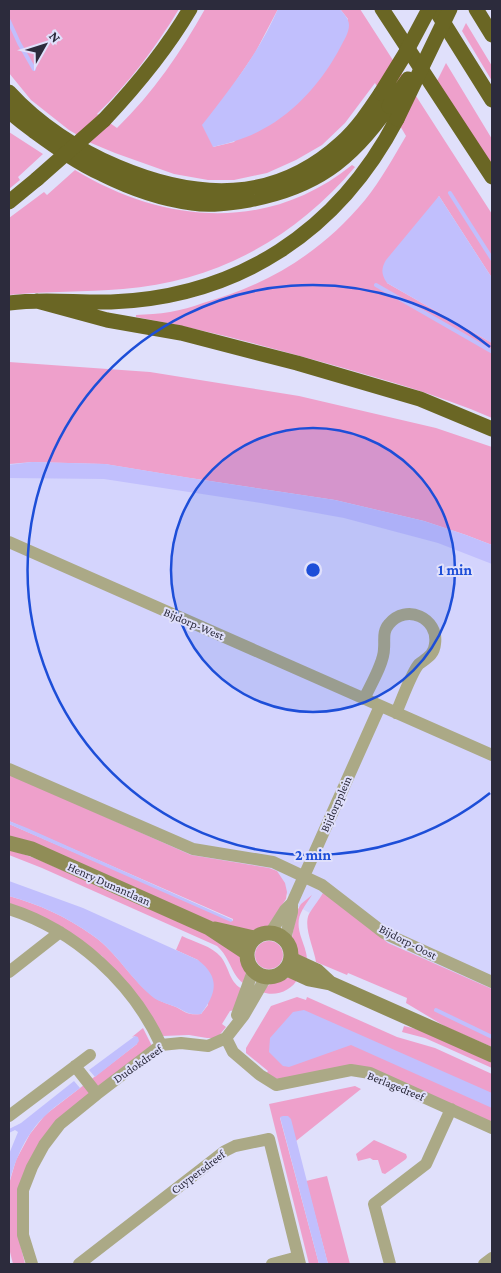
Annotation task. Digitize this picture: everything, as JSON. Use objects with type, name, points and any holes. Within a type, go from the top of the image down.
[{"type":"highway","points":[[9,202],[104,120],[144,76],[174,35],[190,9]]},
{"type":"highway","points":[[382,9],[492,177]]},
{"type":"highway","points":[[9,111],[64,154],[127,186],[192,204],[223,204],[280,193],[300,186],[319,176],[356,147],[375,126],[405,54],[429,9]]},
{"type":"highway","points":[[435,9],[492,100]]},
{"type":"highway","points":[[9,303],[37,301],[111,302],[158,297],[208,286],[242,273],[276,254],[301,236],[336,205],[362,175],[397,119],[450,9]]},
{"type":"highway","points":[[476,9],[492,35]]},
{"type":"highway","points":[[9,92],[46,125],[95,156],[125,170],[159,182],[188,189],[213,192],[243,190],[262,186],[295,174],[329,154],[363,119],[385,100],[432,45]]},
{"type":"highway","points":[[37,301],[107,320],[181,333],[296,363],[420,399],[492,429]]},
{"type":"main road","name":"Henry Dunantlaan","points":[[9,843],[32,849],[209,928]]},
{"type":"main road","points":[[209,928],[254,938]]},
{"type":"main road","points":[[209,928],[247,953]]},
{"type":"main road","points":[[271,932],[285,939],[291,950],[289,964],[277,976],[260,974],[249,966],[247,953],[249,945],[254,938],[271,932]]},
{"type":"main road","points":[[289,964],[317,971],[330,983],[492,1055]]},
{"type":"street","name":"Bijdorp-West","points":[[9,542],[380,706]]},
{"type":"street","points":[[364,699],[383,655],[384,636],[388,625],[394,619],[407,614],[421,616],[433,629],[436,637],[434,648],[427,659],[417,667],[396,713]]},
{"type":"street","points":[[380,706],[492,755]]},
{"type":"street","name":"Bijdorpplein","points":[[271,932],[285,910],[292,903],[305,877],[380,706]]},
{"type":"street","points":[[9,768],[193,849],[273,862],[305,877]]},
{"type":"street","name":"Bijdorp-Oost","points":[[305,877],[322,885],[384,933],[492,982]]},
{"type":"street","name":"Bijdorpplein","points":[[285,939],[292,912],[292,903]]},
{"type":"street","points":[[9,909],[60,932],[92,954],[121,984],[153,1028],[161,1045]]},
{"type":"street","points":[[9,972],[60,932]]},
{"type":"street","points":[[230,1032],[244,1015],[260,974]]},
{"type":"street","name":"Dudokdreef","points":[[32,1264],[23,1235],[23,1190],[32,1167],[60,1124],[161,1045],[182,1043],[208,1046],[230,1032]]},
{"type":"street","name":"Berlagedreef","points":[[230,1032],[233,1052],[260,1075],[276,1085],[351,1070],[370,1073],[492,1128]]},
{"type":"street","points":[[9,1116],[90,1055]]},
{"type":"street","points":[[75,1066],[97,1094]]},
{"type":"street","points":[[390,1264],[374,1204],[426,1164],[451,1109]]},
{"type":"street","name":"Cuypersdreef","points":[[79,1264],[225,1151],[235,1146],[270,1139],[299,1261]]},
{"type":"street","points":[[484,1264],[492,1258]]},
{"type":"street","points":[[272,1264],[299,1261]]},
{"type":"shaded area","points":[[9,9],[179,9],[141,64],[97,114],[117,128],[143,101],[166,72],[205,9],[278,9],[255,53],[236,81],[213,147],[234,142],[348,19],[340,9],[360,9],[492,214],[492,278],[439,196],[387,283],[492,343],[492,418],[386,380],[230,337],[136,317],[136,315],[166,313],[187,308],[250,287],[292,264],[331,236],[365,200],[387,169],[406,136],[375,83],[345,123],[322,145],[296,160],[267,173],[234,180],[208,180],[174,174],[91,143],[69,130],[31,100],[9,73]]},
{"type":"shaded area","points":[[278,9],[340,9],[348,21],[347,34],[318,82],[287,114],[251,135],[213,147],[202,125],[253,55]]},
{"type":"shaded area","points":[[466,23],[492,66],[492,81],[462,31]]},
{"type":"shaded area","points":[[446,63],[492,139],[492,167],[436,83]]},
{"type":"shaded area","points":[[9,132],[43,154],[18,177],[20,180],[9,189]]},
{"type":"shaded area","points":[[352,165],[355,167],[307,215],[280,235],[251,252],[221,266],[190,277],[157,285],[123,289],[9,295],[9,218],[44,192],[47,195],[75,170],[109,188],[144,202],[180,210],[215,213],[251,211],[286,202],[320,187]]},
{"type":"shaded area","points":[[439,196],[492,278],[492,343],[387,283],[382,272],[386,260]]},
{"type":"shaded area","points":[[9,362],[150,372],[299,396],[436,428],[492,447],[492,545],[424,521],[335,500],[105,464],[32,462],[9,464]]},
{"type":"shaded area","points":[[9,431],[465,548],[492,564],[492,1013],[297,906],[281,887],[9,800]]},
{"type":"shaded area","points":[[32,462],[105,464],[335,500],[424,521],[492,545],[492,564],[438,543],[344,518],[261,503],[104,479],[9,478],[9,465]]},
{"type":"shaded area","points":[[9,774],[191,855],[277,871],[285,883],[286,899],[268,926],[242,932],[202,918],[31,843],[9,836],[9,824],[233,921],[233,919],[9,821]]},
{"type":"shaded area","points":[[9,821],[233,920],[231,922],[9,824]]},
{"type":"shaded area","points":[[9,849],[37,859],[213,937],[241,957],[246,974],[243,983],[217,946],[9,855]]},
{"type":"shaded area","points":[[9,881],[83,908],[198,960],[210,973],[214,986],[210,999],[201,1014],[187,1013],[154,998],[138,983],[109,949],[92,935],[73,922],[52,912],[9,896]]},
{"type":"shaded area","points":[[323,893],[335,900],[388,943],[492,989],[492,1047],[446,1027],[406,1003],[407,998],[348,973],[347,975],[316,962],[307,919]]},
{"type":"shaded area","points":[[312,895],[302,911],[299,921],[307,960],[298,956],[292,937],[297,911],[301,904]]},
{"type":"shaded area","points":[[9,896],[31,903],[73,922],[109,949],[146,991],[162,1002],[190,1014],[201,1014],[208,1005],[198,960],[176,950],[182,936],[213,950],[221,957],[235,984],[244,990],[235,1010],[230,1011],[222,1024],[226,1027],[217,1038],[189,1035],[163,1036],[129,988],[102,956],[71,935],[9,906]]},
{"type":"shaded area","points":[[269,941],[279,945],[283,955],[279,965],[269,969],[259,965],[255,955],[259,945]]},
{"type":"shaded area","points":[[288,978],[298,978],[292,986],[283,992],[272,994],[262,992],[274,982]]},
{"type":"shaded area","points":[[297,997],[306,1000],[307,997],[397,1037],[435,1048],[492,1074],[492,1124],[367,1068],[280,1080],[266,1074],[268,1071],[246,1053],[246,1048],[271,1006]]},
{"type":"shaded area","points":[[304,1010],[492,1093],[492,1108],[351,1045],[289,1067],[283,1066],[269,1052],[270,1038],[293,1012]]},
{"type":"shaded area","points":[[404,1026],[424,1031],[492,1061],[492,1068],[425,1038],[402,1032]]},
{"type":"shaded area","points":[[143,1028],[152,1046],[42,1138],[17,1231],[25,1264],[13,1264],[9,1248],[9,1184],[16,1160],[30,1134],[45,1115],[137,1044],[135,1036],[132,1037]]},
{"type":"shaded area","points":[[135,1036],[138,1037],[139,1041],[137,1044],[95,1077],[89,1070]]},
{"type":"shaded area","points":[[74,1081],[80,1088],[58,1104],[33,1129],[18,1156],[9,1184],[9,1154],[18,1132],[15,1130],[9,1133],[9,1129],[21,1123]]},
{"type":"shaded area","points":[[355,1086],[361,1089],[296,1141],[290,1119],[280,1118],[319,1264],[309,1264],[269,1104]]},
{"type":"shaded area","points":[[288,1116],[291,1119],[328,1264],[319,1264],[280,1117]]},
{"type":"shaded area","points":[[374,1140],[406,1154],[406,1159],[385,1174],[382,1173],[378,1160],[370,1158],[358,1161],[356,1154]]},
{"type":"shaded area","points":[[327,1176],[350,1264],[328,1264],[306,1181]]},
{"type":"waterway","points":[[9,21],[34,69]]},
{"type":"waterway","points":[[450,193],[492,259]]},
{"type":"waterway","points":[[376,285],[491,351]]},
{"type":"waterway","points":[[436,1010],[492,1037]]}]
